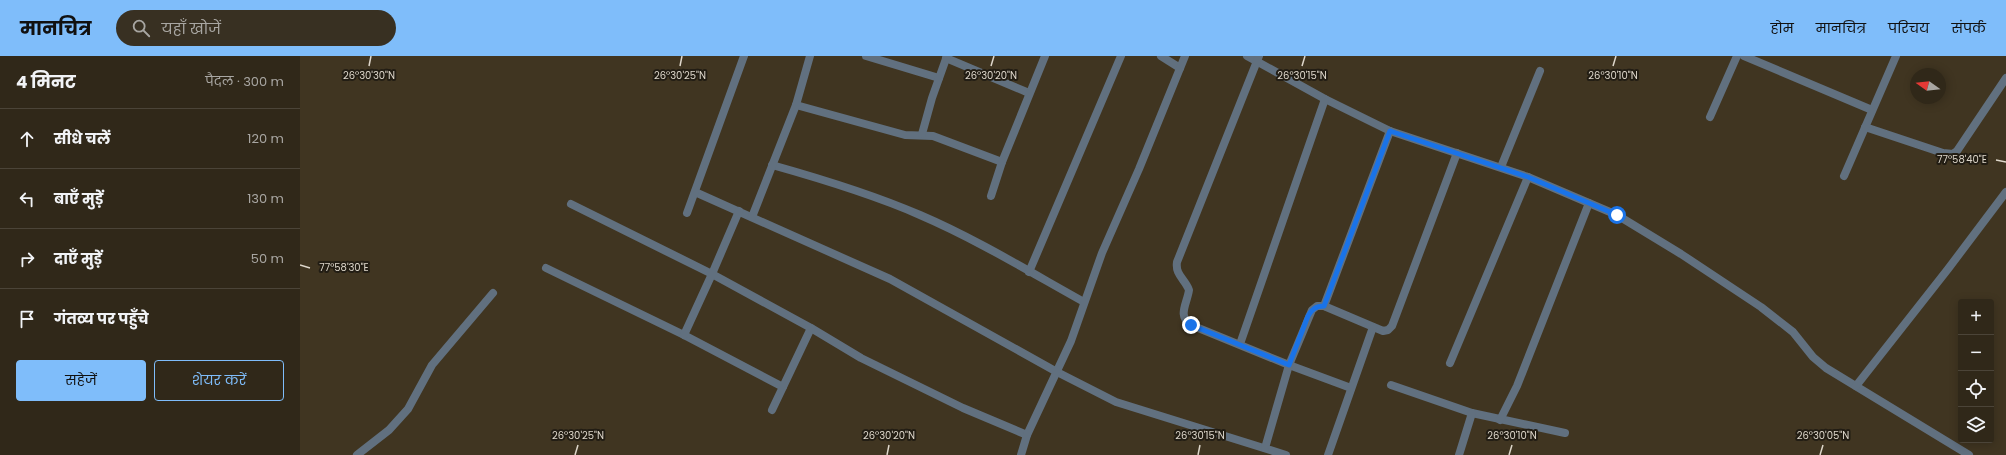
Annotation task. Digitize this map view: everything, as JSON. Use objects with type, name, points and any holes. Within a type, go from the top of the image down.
[{"type":"street","points":[[687,213],[744,56]]},
{"type":"street","points":[[752,217],[796,105],[810,56]]},
{"type":"street","points":[[991,196],[1002,162],[1029,92],[1045,56]]},
{"type":"street","points":[[1029,272],[1121,56]]},
{"type":"street","points":[[1161,56],[1180,68]]},
{"type":"street","points":[[1021,455],[1028,435],[1071,341],[1102,253],[1139,169],[1185,56]]},
{"type":"street","points":[[1247,56],[1258,59],[1325,99],[1390,131],[1501,167],[1617,215],[1681,254],[1761,307],[1793,332],[1813,357],[1826,368],[1969,455]]},
{"type":"street","points":[[1710,117],[1737,56]]},
{"type":"street","points":[[1744,56],[1872,110]]},
{"type":"street","points":[[1844,176],[1896,56]]},
{"type":"street","points":[[870,57],[939,78]]},
{"type":"street","points":[[922,134],[947,57],[1029,92]]},
{"type":"street","points":[[1258,59],[1176,268],[1178,274],[1189,290],[1183,316],[1185,321],[1289,365],[1351,388]]},
{"type":"street","points":[[1501,167],[1540,71]]},
{"type":"street","points":[[1865,127],[1943,153],[1953,154],[1957,151],[2006,78]]},
{"type":"street","points":[[1240,344],[1325,99]]},
{"type":"street","points":[[796,105],[905,135],[922,134],[933,136],[1002,162]]},
{"type":"street","points":[[1324,306],[1390,131]]},
{"type":"street","points":[[1265,448],[1289,365],[1308,316],[1312,310],[1317,306],[1324,306],[1383,331],[1388,330],[1392,326],[1457,153]]},
{"type":"street","points":[[772,165],[835,183],[921,215],[1084,302]]},
{"type":"street","points":[[1450,363],[1528,177]]},
{"type":"street","points":[[695,192],[890,278],[1057,372],[1116,402],[1286,455]]},
{"type":"street","points":[[1856,386],[1948,269],[2006,192]]},
{"type":"street","points":[[1500,420],[1517,386],[1590,203]]},
{"type":"street","points":[[571,204],[712,274],[811,328],[861,358],[909,382],[1028,435]]},
{"type":"street","points":[[684,335],[739,211]]},
{"type":"street","points":[[546,268],[684,335],[783,387]]},
{"type":"street","points":[[357,455],[389,430],[408,409],[432,365],[493,292]]},
{"type":"street","points":[[1328,455],[1373,327]]},
{"type":"street","points":[[772,410],[811,328]]},
{"type":"street","points":[[1391,385],[1472,414],[1565,433]]},
{"type":"street","points":[[1459,455],[1472,414]]},
{"type":"route","points":[[1191,325],[1289,365],[1308,316],[1317,306],[1324,306],[1390,131],[1528,177],[1617,215]]}]
